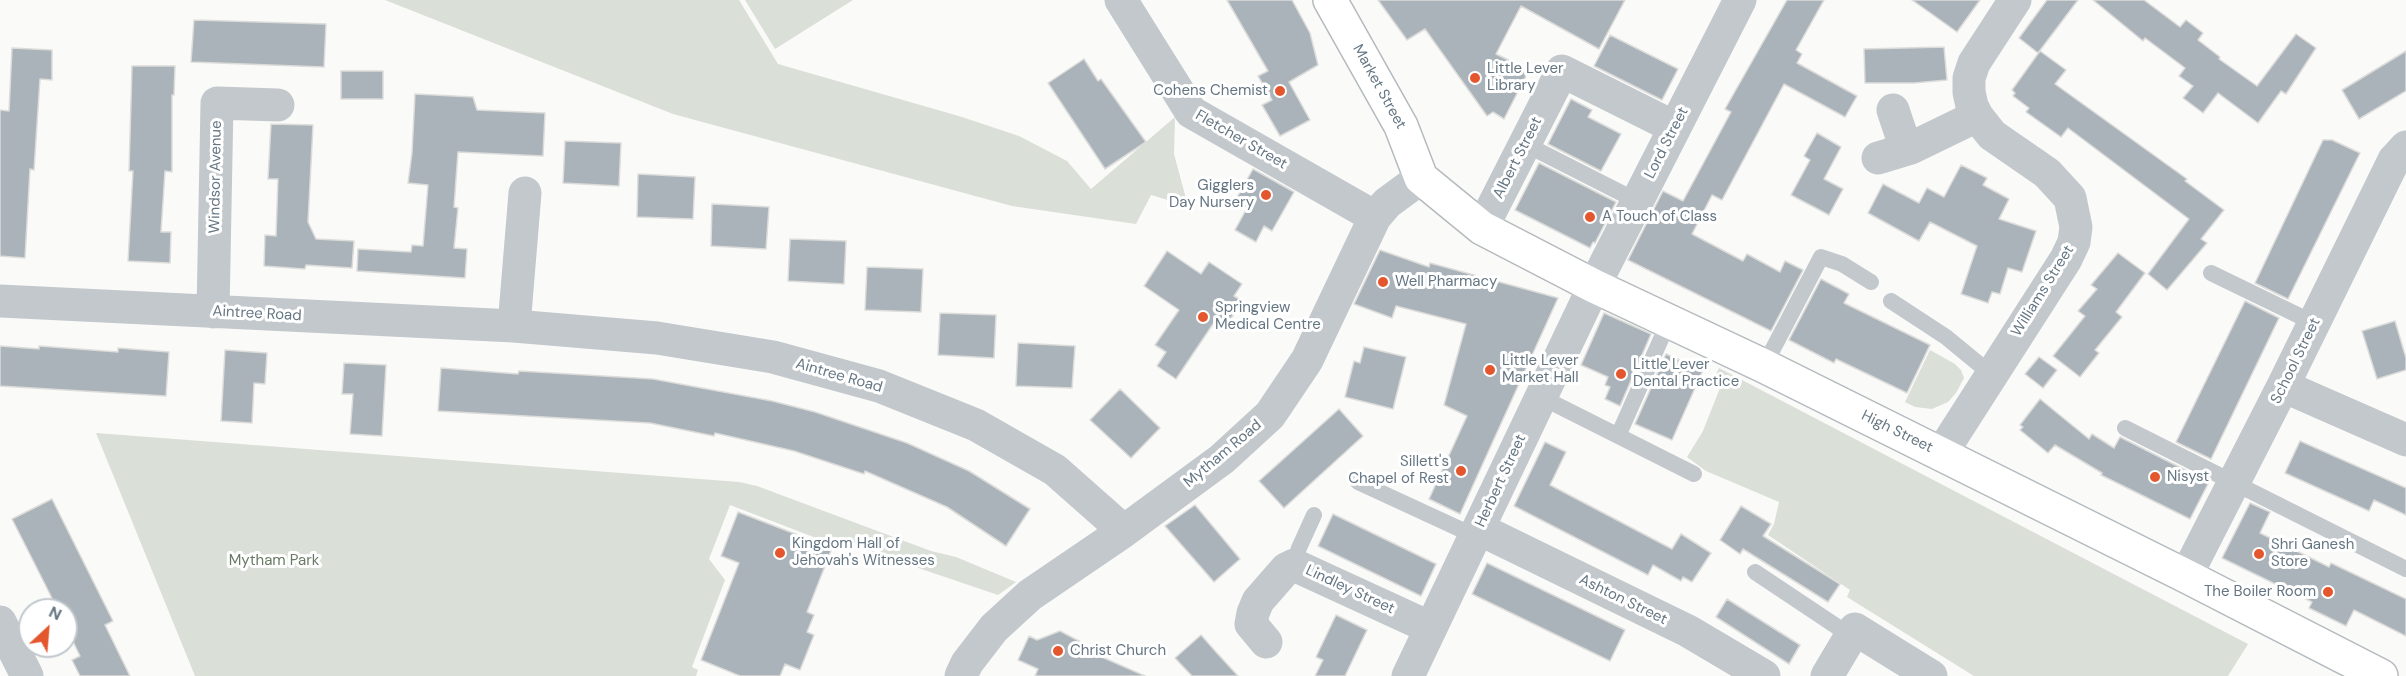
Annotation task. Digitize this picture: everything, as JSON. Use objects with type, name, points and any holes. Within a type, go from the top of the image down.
[{"type":"main road","name":"Market Street","points":[[1330,0],[1401,126],[1421,178]]},
{"type":"main road","name":"High Street","points":[[1421,178],[1482,228],[1594,286],[1764,366],[2186,576],[2380,676]]},
{"type":"street","name":"Fletcher Street","points":[[1121,0],[1191,112],[1375,217]]},
{"type":"street","name":"Lord Street","points":[[1594,286],[1740,0]]},
{"type":"street","name":"Williams Street","points":[[1941,454],[2066,260],[2074,242],[2076,227],[2070,198],[2059,183],[2047,173],[1992,135],[1977,116],[1969,92],[1969,78],[1974,63],[2015,0]]},
{"type":"street","name":"Albert Street","points":[[1482,228],[1562,71],[1674,127]]},
{"type":"street","name":"Windsor Avenue","points":[[213,312],[217,103],[278,105]]},
{"type":"street","points":[[1893,110],[1892,153],[1977,116]]},
{"type":"street","name":"School Street","points":[[2186,576],[2394,160],[2406,147]]},
{"type":"street","name":"Mytham Road","points":[[961,676],[967,663],[994,628],[1030,595],[1124,531],[1222,459],[1270,415],[1307,360],[1375,217],[1387,203],[1421,178]]},
{"type":"street","points":[[514,326],[525,193]]},
{"type":"street","name":"Herbert Street","points":[[1408,676],[1594,286]]},
{"type":"street","name":"Aintree Road","points":[[0,301],[514,326],[657,338],[773,357],[879,386],[976,425],[1055,470],[1124,531]]},
{"type":"street","points":[[2283,386],[2406,440]]},
{"type":"street","name":"Ashton Street","points":[[1477,532],[1688,631],[1764,676]]},
{"type":"street","name":"Lindley Street","points":[[1266,642],[1251,624],[1252,613],[1258,601],[1286,569],[1294,565],[1431,628]]},
{"type":"street","points":[[0,622],[27,676]]},
{"type":"street","points":[[1827,676],[1853,632],[1931,676]]},
{"type":"lane","points":[[1525,144],[1637,201]]},
{"type":"lane","points":[[1764,366],[1821,257],[1842,264],[1871,282]]},
{"type":"lane","points":[[2211,273],[2314,323]]},
{"type":"lane","points":[[1891,301],[1946,337],[1991,374]]},
{"type":"lane","points":[[1618,436],[1669,321]]},
{"type":"lane","points":[[1541,397],[1694,474]]},
{"type":"lane","points":[[2125,428],[2406,569]]},
{"type":"lane","points":[[1358,482],[1477,532]]},
{"type":"lane","points":[[1294,565],[1314,515]]},
{"type":"lane","points":[[1755,573],[1853,632]]},
{"type":"green space","points":[[385,0],[739,0],[778,64],[962,117],[1019,136],[1067,161],[1091,189],[1175,117],[1174,154],[1188,206],[1151,195],[1136,224],[1012,206],[673,114]]},
{"type":"green space","points":[[745,0],[853,0],[775,49]]},
{"type":"green space","points":[[1930,350],[1955,364],[1961,370],[1964,378],[1948,402],[1932,409],[1915,407],[1905,402]]},
{"type":"green space","points":[[1719,368],[2248,644],[2228,676],[1974,676],[1847,597],[1850,590],[1768,535],[1774,524],[1779,502],[1706,471],[1687,457],[1703,431],[1720,388],[1713,380]]},
{"type":"green space","name":"Mytham Park","points":[[96,433],[739,482],[757,486],[931,551],[956,557],[1016,582],[998,595],[839,541],[837,546],[730,505],[709,559],[725,580],[692,667],[698,670],[696,676],[195,676]]},
{"type":"building","points":[[1227,0],[1292,0],[1310,33],[1318,65],[1289,82],[1310,120],[1280,136],[1262,105],[1272,100],[1258,76],[1268,71]]},
{"type":"building","points":[[1378,0],[1625,0],[1599,49],[1521,6],[1496,54],[1529,70],[1504,119],[1493,112],[1487,116],[1425,29],[1407,40]]},
{"type":"building","points":[[1787,0],[1824,0],[1796,50],[1802,54],[1797,63],[1857,96],[1845,117],[1784,84],[1722,200],[1712,195],[1692,234],[1743,261],[1747,254],[1780,272],[1785,261],[1803,270],[1771,331],[1628,260],[1663,191],[1683,201],[1731,112],[1725,109]]},
{"type":"building","points":[[1912,0],[1980,0],[1957,32]]},
{"type":"building","points":[[2047,0],[2078,0],[2038,53],[2019,38]]},
{"type":"building","points":[[2093,0],[2144,0],[2180,27],[2186,20],[2203,33],[2198,40],[2220,57],[2219,59],[2257,86],[2296,34],[2316,48],[2286,94],[2281,91],[2258,123],[2218,93],[2203,113],[2183,98],[2193,86],[2179,76],[2185,68],[2145,38],[2143,41]]},
{"type":"building","points":[[194,20],[326,24],[324,67],[191,62]]},
{"type":"building","points":[[1610,35],[1678,69],[1662,100],[1594,66]]},
{"type":"building","points":[[1944,47],[1947,80],[1865,83],[1864,49]]},
{"type":"building","points":[[12,48],[52,50],[52,80],[40,79],[34,170],[30,169],[25,258],[0,256],[0,110],[9,111]]},
{"type":"building","points":[[2040,51],[2066,70],[2055,84],[2187,179],[2185,181],[2224,210],[2201,239],[2207,243],[2167,290],[2148,274],[2189,219],[2068,128],[2061,137],[2026,112],[2029,108],[2013,96],[2015,93],[2012,90]]},
{"type":"building","points":[[2406,51],[2406,91],[2359,119],[2342,90]]},
{"type":"building","points":[[1084,59],[1098,81],[1101,79],[1146,142],[1105,169],[1048,83]]},
{"type":"building","points":[[132,66],[175,66],[174,95],[172,95],[172,172],[165,171],[161,232],[171,232],[170,263],[128,261],[133,171],[129,171]]},
{"type":"building","points":[[341,71],[383,71],[383,99],[341,99]]},
{"type":"building","points":[[415,94],[473,97],[477,110],[545,113],[543,156],[458,152],[454,207],[458,208],[454,248],[467,249],[465,278],[357,271],[358,249],[411,252],[412,245],[423,246],[428,185],[408,183]]},
{"type":"building","points":[[1571,99],[1592,110],[1588,117],[1621,134],[1601,171],[1548,144]]},
{"type":"building","points":[[271,124],[313,125],[308,222],[316,239],[354,241],[352,268],[306,265],[305,269],[264,266],[265,235],[276,236],[278,179],[268,179]]},
{"type":"building","points":[[1817,133],[1841,147],[1824,179],[1843,189],[1829,215],[1791,195],[1810,160],[1804,156]]},
{"type":"building","points":[[2323,140],[2332,140],[2360,153],[2288,299],[2255,283]]},
{"type":"building","points":[[565,141],[621,143],[619,186],[563,183]]},
{"type":"building","points":[[1539,163],[1616,202],[1595,243],[1593,242],[1590,248],[1515,210]]},
{"type":"building","points":[[1961,165],[1987,178],[1983,185],[2009,199],[1999,219],[2036,231],[2022,272],[2008,268],[2000,294],[1992,292],[1988,303],[1961,294],[1977,246],[1930,222],[1919,241],[1868,213],[1883,184],[1919,203],[1927,188],[1944,197]]},
{"type":"building","name":"Gigglers Day Nursery","points":[[1253,169],[1294,192],[1272,231],[1264,226],[1256,242],[1235,230],[1247,208],[1235,201]]},
{"type":"building","points":[[638,174],[695,177],[693,219],[637,217]]},
{"type":"building","points":[[712,204],[769,207],[766,249],[711,246]]},
{"type":"building","points":[[790,239],[846,241],[844,284],[788,281]]},
{"type":"building","points":[[1380,250],[1429,267],[1430,263],[1558,298],[1460,514],[1429,499],[1467,416],[1444,405],[1466,324],[1396,306],[1392,318],[1354,304]]},
{"type":"building","name":"Springview Medical Centre","points":[[1167,251],[1201,274],[1209,262],[1242,284],[1234,296],[1242,301],[1223,331],[1213,324],[1176,379],[1157,366],[1166,352],[1155,345],[1179,310],[1144,286]]},
{"type":"building","points":[[2118,253],[2145,273],[2116,312],[2122,317],[2095,350],[2099,353],[2080,377],[2053,356],[2085,316],[2078,311],[2097,289],[2091,285]]},
{"type":"building","points":[[867,267],[923,269],[921,312],[865,310]]},
{"type":"building","points":[[1821,279],[1849,294],[1844,303],[1930,345],[1907,393],[1836,359],[1834,363],[1789,340]]},
{"type":"building","points":[[2245,301],[2279,318],[2211,459],[2176,442]]},
{"type":"building","points":[[940,313],[996,315],[994,358],[938,355]]},
{"type":"building","points":[[1604,313],[1651,334],[1620,406],[1605,399],[1610,387],[1605,385],[1608,377],[1581,365]]},
{"type":"building","points":[[2395,321],[2406,358],[2406,370],[2377,379],[2362,331]]},
{"type":"building","points":[[1018,343],[1075,346],[1072,388],[1016,386]]},
{"type":"building","points":[[0,346],[39,349],[39,346],[118,352],[118,348],[169,352],[166,396],[0,386]]},
{"type":"building","points":[[1364,347],[1406,357],[1393,409],[1345,397],[1354,361],[1360,363]]},
{"type":"building","points":[[225,350],[267,353],[265,384],[254,383],[252,423],[221,421]]},
{"type":"building","points":[[1666,354],[1703,370],[1672,440],[1635,424]]},
{"type":"building","points":[[2039,357],[2057,370],[2043,388],[2025,374]]},
{"type":"building","points":[[344,363],[386,365],[382,436],[350,434],[353,394],[342,394]]},
{"type":"building","points":[[441,368],[518,374],[519,371],[653,379],[772,401],[815,412],[907,443],[969,471],[1030,509],[1006,546],[947,507],[865,471],[864,474],[794,451],[715,433],[714,436],[650,423],[438,411]]},
{"type":"building","points":[[1120,389],[1160,428],[1131,458],[1090,420]]},
{"type":"building","points":[[2040,399],[2089,439],[2092,434],[2114,448],[2120,437],[2209,482],[2190,519],[2101,475],[2102,473],[2055,445],[2048,453],[2020,430],[2023,427],[2020,425]]},
{"type":"building","points":[[1339,409],[1363,436],[1284,508],[1259,481]]},
{"type":"building","points":[[2300,441],[2406,488],[2406,515],[2374,500],[2369,511],[2285,473]]},
{"type":"building","points":[[1545,442],[1566,452],[1550,485],[1672,549],[1681,534],[1711,553],[1692,582],[1683,577],[1681,581],[1653,565],[1648,575],[1514,506]]},
{"type":"building","points":[[52,499],[113,621],[105,625],[130,676],[80,676],[72,660],[80,656],[78,652],[78,598],[52,598],[12,519]]},
{"type":"building","points":[[2250,503],[2270,512],[2260,533],[2329,567],[2331,563],[2406,599],[2406,636],[2354,610],[2346,626],[2309,608],[2312,602],[2222,558]]},
{"type":"building","points":[[1195,505],[1240,559],[1214,582],[1165,526]]},
{"type":"building","points":[[1741,506],[1771,524],[1763,536],[1840,584],[1828,602],[1743,549],[1740,554],[1720,540]]},
{"type":"building","points":[[738,512],[832,548],[807,612],[814,615],[807,632],[814,635],[800,670],[785,664],[780,676],[740,676],[701,660],[739,563],[721,556]]},
{"type":"building","points":[[1333,514],[1436,564],[1421,596],[1318,546]]},
{"type":"building","points":[[1487,563],[1625,630],[1610,661],[1472,594]]},
{"type":"building","points":[[1727,599],[1800,645],[1789,664],[1716,617]]},
{"type":"building","points":[[1336,615],[1367,630],[1345,676],[1315,676],[1323,660],[1316,657]]},
{"type":"building","name":"Christ Church","points":[[1060,631],[1094,649],[1095,654],[1145,676],[1035,676],[1038,669],[1018,660],[1029,636],[1037,640]]},
{"type":"building","points":[[1201,635],[1238,676],[1192,676],[1175,658]]},
{"type":"place","name":"Little Lever Library","points":[[1475,78]]},
{"type":"place","name":"Cohens Chemist","points":[[1280,91]]},
{"type":"place","name":"Gigglers Day Nursery","points":[[1266,195]]},
{"type":"place","name":"A Touch of Class","points":[[1590,217]]},
{"type":"place","name":"Well Pharmacy","points":[[1383,282]]},
{"type":"place","name":"Springview Medical Centre","points":[[1203,317]]},
{"type":"place","name":"Little Lever Market Hall","points":[[1490,370]]},
{"type":"place","name":"Little Lever Dental Practice","points":[[1621,374]]},
{"type":"place","name":"Sillett's Chapel of Rest","points":[[1461,471]]},
{"type":"place","name":"Nisyst","points":[[2155,477]]},
{"type":"place","name":"Kingdom Hall of Jehovah's Witnesses","points":[[780,553]]},
{"type":"place","name":"Shri Ganesh Store","points":[[2259,554]]},
{"type":"place","name":"The Boiler Room","points":[[2328,592]]},
{"type":"place","name":"Christ Church","points":[[1058,651]]}]
